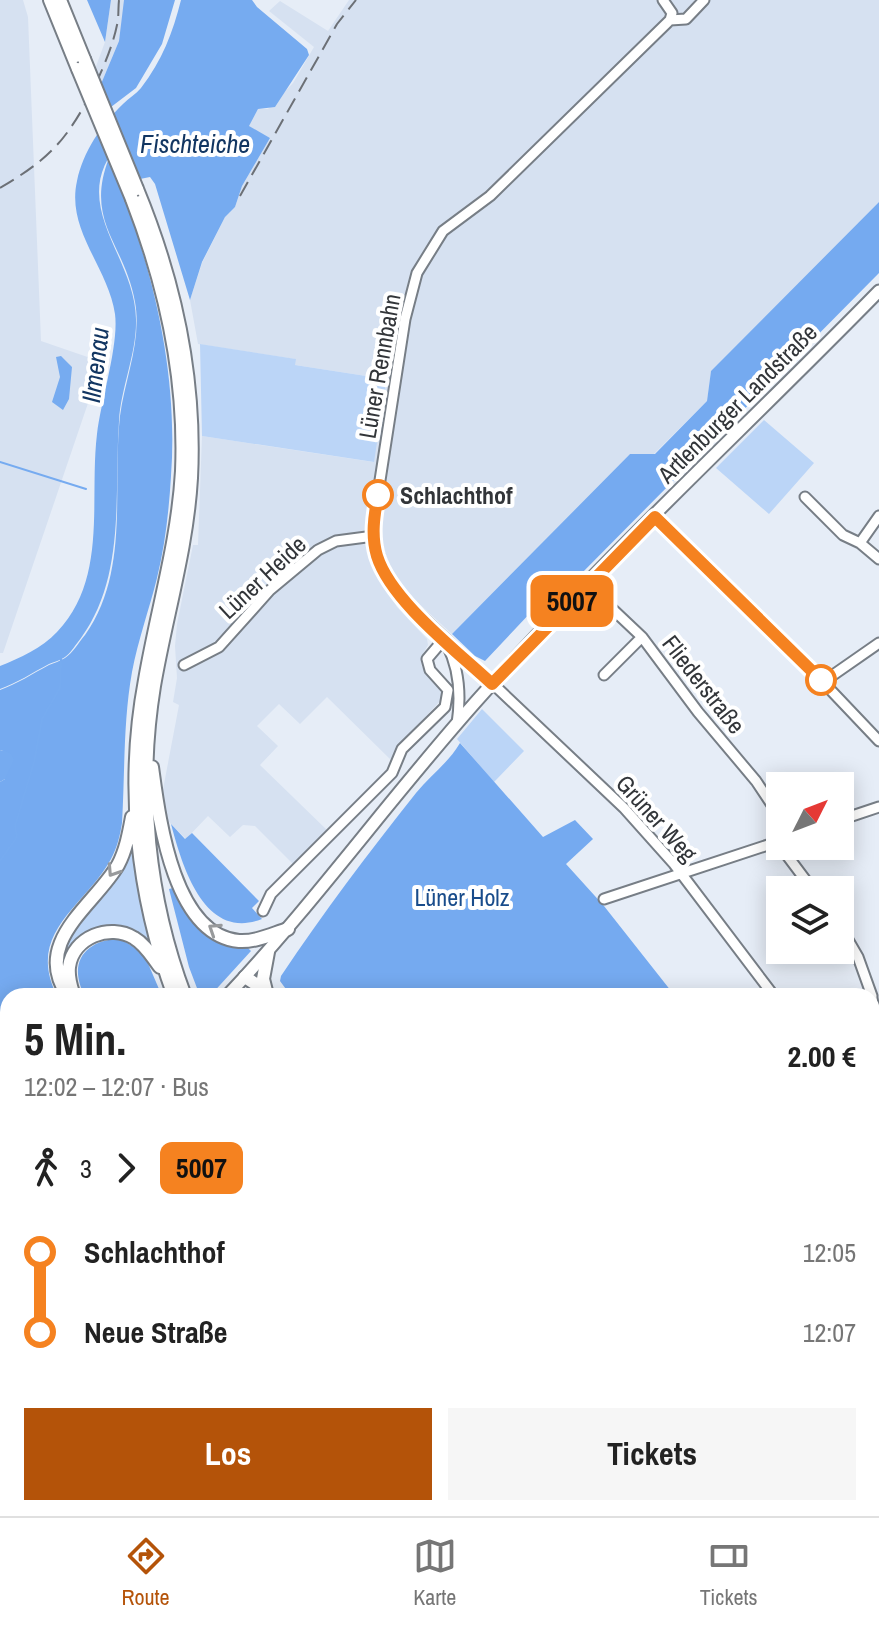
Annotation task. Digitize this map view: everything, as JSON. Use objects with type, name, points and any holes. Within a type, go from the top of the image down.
[{"type":"highway","points":[[50,0],[160,248],[178,313],[189,387],[191,477],[183,547],[159,660],[148,735],[146,782],[151,859],[166,937],[182,988]]},
{"type":"highway","points":[[60,0],[81,64]]},
{"type":"highway","points":[[135,194],[169,315],[180,389],[182,429],[175,534],[137,732],[135,798],[145,892],[171,988]]},
{"type":"highway","points":[[148,735],[162,833],[182,890],[193,910],[213,931],[237,941],[253,940],[288,929]]},
{"type":"highway","points":[[66,988],[59,976],[57,960],[60,945],[76,915],[118,864],[128,839],[135,798]]},
{"type":"highway","points":[[70,988],[71,960],[76,949],[97,934],[122,933],[133,937],[144,946],[166,975]]},
{"type":"highway","points":[[266,988],[263,979],[268,952]]},
{"type":"highway","points":[[245,977],[261,988]]},
{"type":"main road","name":"Artlenburger Landstraße","points":[[235,988],[288,929],[492,684],[879,291]]},
{"type":"street","points":[[663,0],[672,13],[670,20]]},
{"type":"street","name":"Lüner Rennbahn","points":[[492,684],[396,592],[378,557],[374,519],[410,294],[423,260],[443,231],[490,196],[670,20],[686,19],[704,0]]},
{"type":"street","points":[[805,497],[843,535],[860,543],[879,559]]},
{"type":"street","points":[[655,517],[879,741]]},
{"type":"street","points":[[860,543],[878,517]]},
{"type":"street","name":"Lüner Heide","points":[[184,665],[219,647],[270,590],[318,550],[336,541],[374,536]]},
{"type":"street","name":"Fliederstraße","points":[[587,585],[642,637],[766,796]]},
{"type":"street","points":[[604,675],[642,637]]},
{"type":"street","points":[[263,911],[271,894],[392,773],[402,749],[447,704],[447,687],[427,663],[429,654],[444,639],[457,674],[457,724]]},
{"type":"street","points":[[823,682],[879,643]]},
{"type":"street","name":"Grüner Weg","points":[[492,684],[624,808],[682,874],[768,988]]},
{"type":"street","points":[[854,815],[879,807]]},
{"type":"street","points":[[604,899],[766,845]]},
{"type":"street","points":[[854,950],[869,988]]},
{"type":"shaded area","points":[[0,0],[23,0],[28,17],[41,341],[102,362],[3,653],[0,653]]},
{"type":"shaded area","points":[[111,0],[124,0],[124,15],[119,41],[101,84],[95,69],[105,42]]},
{"type":"shaded area","points":[[349,0],[879,0],[879,202],[711,371],[707,401],[654,454],[630,454],[452,634],[404,590],[391,571],[378,578],[397,607],[427,639],[428,645],[421,657],[422,667],[440,687],[442,699],[399,745],[392,761],[327,697],[300,724],[279,704],[257,726],[278,746],[260,765],[328,831],[294,865],[255,826],[243,825],[230,837],[208,816],[186,839],[163,816],[161,800],[179,705],[173,702],[177,678],[177,624],[193,545],[198,545],[202,436],[373,462],[379,378],[295,365],[295,359],[198,344],[190,300],[202,263],[270,138],[248,126],[258,109],[268,109],[293,83],[314,47],[269,11],[280,1],[328,31]]},
{"type":"shaded area","points":[[200,344],[296,359],[295,365],[379,378],[386,383],[374,462],[202,436]]},
{"type":"shaded area","points":[[764,420],[814,463],[769,514],[716,468]]},
{"type":"shaded area","points":[[482,709],[524,751],[494,782],[457,739]]},
{"type":"shaded area","points":[[133,838],[155,954],[147,943],[94,930],[63,974],[64,957],[77,922]]},
{"type":"green space","points":[[87,0],[111,0],[105,42]]},
{"type":"green space","points":[[124,0],[175,0],[162,44],[136,88],[111,107],[101,84],[119,41]]},
{"type":"green space","points":[[109,158],[149,274],[166,354],[172,435],[168,515],[160,566],[137,648],[129,691],[122,823],[118,842],[100,876],[53,937],[48,954],[49,974],[54,988],[0,988],[0,782],[5,779],[3,750],[0,751],[0,690],[68,656],[99,610],[114,557],[120,416],[135,345],[137,316],[130,282],[104,216],[101,199]]},
{"type":"green space","points":[[879,202],[879,273],[577,578],[564,589],[550,592],[485,661],[475,656],[452,634],[630,454],[655,454],[707,401],[711,371]]},
{"type":"green space","name":"Lüner Holz","points":[[460,743],[543,837],[575,820],[593,839],[566,864],[604,906],[669,988],[285,988],[280,981],[281,976],[330,906],[416,793]]},
{"type":"green space","points":[[171,824],[185,839],[192,833],[259,901],[252,908],[262,919],[242,923],[225,920],[211,910],[189,878]]},
{"type":"green space","points":[[173,888],[194,920],[212,936],[251,951],[217,988],[197,988],[169,889]]},
{"type":"green space","points":[[121,939],[144,954],[159,988],[82,988],[78,973],[83,955],[89,948],[108,940]]},
{"type":"water","name":"Fischteiche","points":[[181,0],[252,0],[307,49],[309,55],[275,107],[258,109],[249,126],[270,138],[242,186],[235,207],[225,217],[202,262],[190,300],[155,184],[150,177],[140,179],[124,138],[107,161],[100,184],[100,206],[133,295],[136,319],[119,421],[117,505],[111,561],[95,614],[69,653],[0,689],[0,666],[51,638],[73,611],[84,588],[93,538],[97,434],[116,327],[111,297],[77,216],[77,181],[88,149],[100,130],[141,88],[161,57]]},
{"type":"water","points":[[61,356],[72,367],[69,399],[63,410],[52,402],[60,377],[56,357]]},
{"type":"water","points":[[0,751],[11,754],[14,760],[5,779],[0,782]]},
{"type":"waterway","points":[[0,462],[86,489]]},
{"type":"waterway","points":[[0,861],[17,837],[15,826],[34,762],[42,719],[60,688],[61,659]]},
{"type":"waterway","points":[[0,984],[7,988]]},
{"type":"railway","points":[[0,188],[42,159],[74,122],[93,90],[108,55],[118,22],[119,0]]},
{"type":"railway","points":[[240,196],[337,24],[356,0]]},
{"type":"bus line","name":"5007","points":[[378,495],[374,536],[385,575],[402,599],[492,684],[655,517],[821,680]]},
{"type":"place","name":"Schlachthof","points":[[378,495]]},
{"type":"water label","name":"Ilmenau","points":[[95,365]]}]
